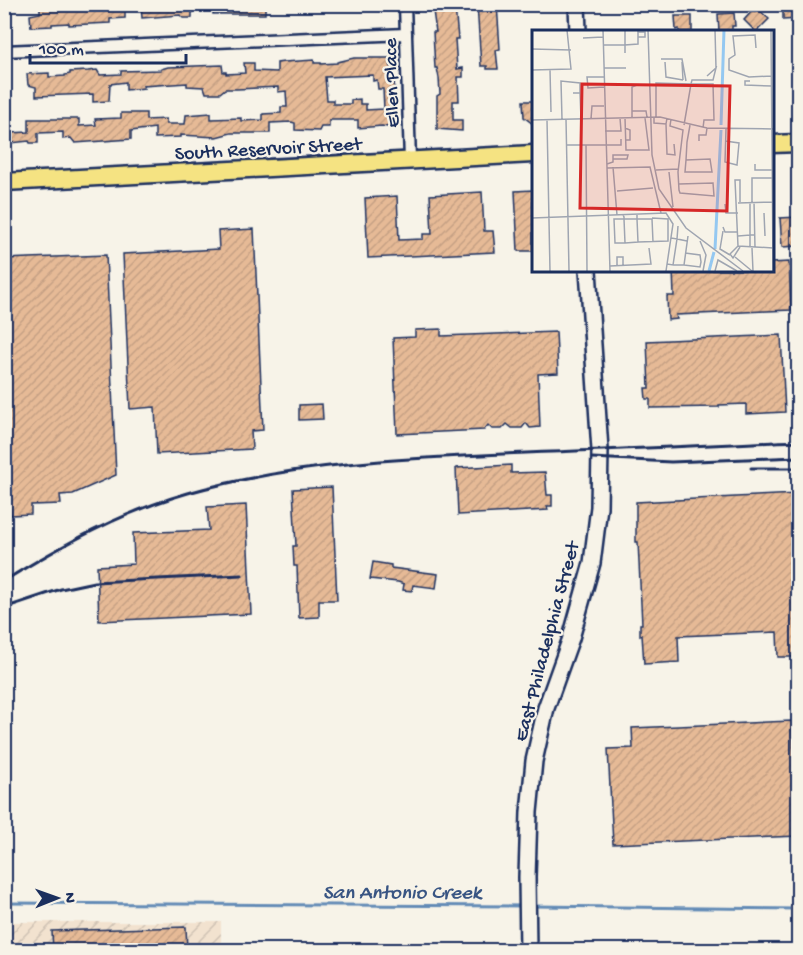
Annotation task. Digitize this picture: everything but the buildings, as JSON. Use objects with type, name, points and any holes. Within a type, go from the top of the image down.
[{"type":"main road","points":[[773,144],[798,143]]},
{"type":"main road","name":"South Reservoir Street","points":[[4,182],[532,154]]},
{"type":"street","name":"Ellen Place","points":[[405,4],[410,161]]},
{"type":"street","points":[[577,4],[578,30]]},
{"type":"street","points":[[4,51],[406,34]]},
{"type":"street","name":"East Philadelphia Street","points":[[528,951],[529,815],[534,761],[546,708],[571,638],[592,563],[599,507],[600,450],[588,272]]},
{"type":"shaded area","points":[[5,922],[221,922],[221,950],[5,950]]},
{"type":"waterway","name":"San Antonio Creek","points":[[4,903],[524,906]]},
{"type":"waterway","name":"San Antonio Creek","points":[[533,906],[798,909]]},
{"type":"railway","points":[[4,581],[70,542],[140,510],[188,493],[271,474],[398,460],[798,441]]},
{"type":"railway","points":[[592,458],[671,462],[798,457]]},
{"type":"railway","points":[[751,468],[798,468]]},
{"type":"railway","points":[[4,608],[61,589],[94,582],[242,575]]}]
